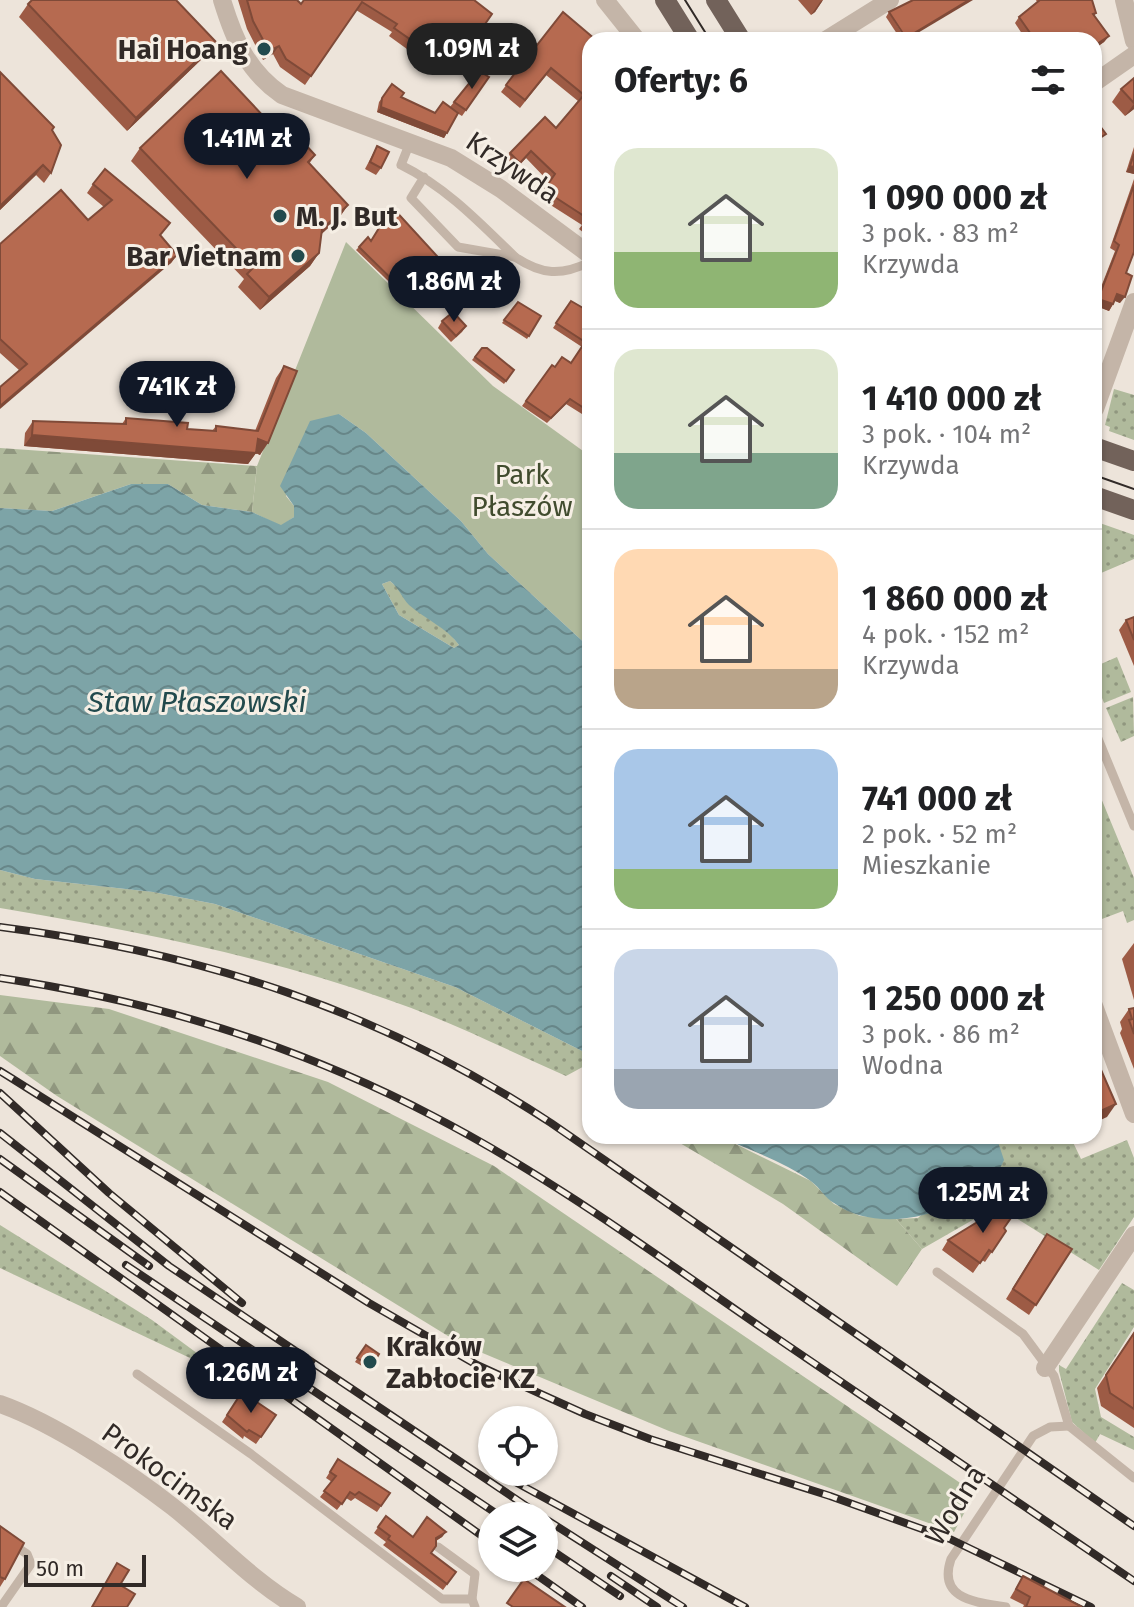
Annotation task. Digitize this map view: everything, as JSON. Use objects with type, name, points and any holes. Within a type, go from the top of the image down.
[{"type":"main road","points":[[665,0],[685,32]]},
{"type":"main road","points":[[716,0],[736,32]]},
{"type":"main road","points":[[1102,450],[1134,461]]},
{"type":"main road","points":[[1102,499],[1134,510]]},
{"type":"street","name":"Krzywda","points":[[222,0],[243,55],[266,84],[282,95],[411,140],[472,170],[582,249]]},
{"type":"street","points":[[605,0],[631,32]]},
{"type":"street","points":[[728,0],[738,32]]},
{"type":"street","points":[[839,32],[890,0]]},
{"type":"street","points":[[1124,0],[1134,41]]},
{"type":"street","points":[[1102,77],[1134,55]]},
{"type":"street","points":[[1102,390],[1134,302]]},
{"type":"street","points":[[1102,1028],[1134,1114]]},
{"type":"street","points":[[1045,1368],[1134,1235]]},
{"type":"street","name":"Prokocimska","points":[[0,1404],[68,1437],[172,1506],[273,1593],[297,1607]]},
{"type":"lane","points":[[411,140],[401,165],[455,198],[515,257],[538,270],[557,274],[582,265]]},
{"type":"lane","points":[[424,177],[411,198],[458,247],[515,257]]},
{"type":"lane","points":[[1102,748],[1133,821]]},
{"type":"lane","points":[[937,1272],[1023,1334],[1045,1368],[1054,1376],[1069,1426],[1134,1478]]},
{"type":"lane","points":[[137,1374],[251,1454],[442,1599],[474,1603],[475,1574],[438,1547]]},
{"type":"lane","name":"Wodna","points":[[1006,1607],[964,1599],[954,1593],[949,1585],[948,1568],[956,1550],[1033,1436],[1050,1427],[1069,1426]]},
{"type":"lane","points":[[0,1536],[27,1554],[31,1564],[1,1607]]},
{"type":"green space","name":"Park Płaszów","points":[[346,242],[493,386],[582,450],[582,641],[488,554],[461,521],[366,433],[339,414],[286,496],[294,506],[294,517],[281,526],[252,512],[257,466]]},
{"type":"green space","points":[[1114,389],[1134,395],[1134,440],[1109,431],[1110,427],[1105,425]]},
{"type":"green space","points":[[0,448],[257,466],[252,512],[202,505],[168,484],[131,484],[52,511],[0,508]]},
{"type":"green space","points":[[1102,524],[1134,535],[1134,559],[1102,573]]},
{"type":"green space","points":[[390,581],[459,645],[454,648],[399,615],[382,584]]},
{"type":"green space","points":[[1117,657],[1131,692],[1104,703],[1102,664]]},
{"type":"green space","points":[[1133,697],[1134,736],[1121,742],[1106,708]]},
{"type":"green space","points":[[1102,800],[1134,878],[1134,920],[1127,923],[1123,911],[1102,919]]},
{"type":"green space","points":[[0,870],[35,879],[153,892],[215,904],[455,987],[582,1051],[582,1067],[566,1076],[432,1016],[291,969],[195,945],[0,908]]},
{"type":"green space","points":[[0,995],[109,1009],[328,1082],[494,1166],[975,1493],[954,1532],[669,1431],[461,1344],[57,1096],[0,1056]]},
{"type":"green space","points":[[1127,1140],[1134,1158],[1134,1217],[1099,1270],[997,1206],[922,1249],[896,1219],[918,1218],[996,1144],[1074,1144],[1081,1159]]},
{"type":"green space","points":[[682,1144],[735,1144],[811,1181],[834,1204],[860,1216],[896,1219],[922,1249],[897,1286],[783,1204]]},
{"type":"green space","points":[[0,1225],[152,1320],[228,1376],[0,1268]]},
{"type":"green space","points":[[1122,1283],[1134,1290],[1134,1327],[1095,1389],[1101,1417],[1134,1437],[1134,1450],[1100,1434],[1095,1443],[1072,1422],[1059,1371],[1059,1365],[1066,1369]]},
{"type":"water","name":"Staw Płaszowski","points":[[339,414],[366,433],[461,521],[488,554],[582,641],[582,1051],[455,987],[215,904],[153,892],[35,879],[0,870],[0,508],[52,511],[131,484],[168,484],[202,505],[252,512],[281,525],[294,517],[294,506],[280,486],[310,421]],"holes":[[[390,581],[409,605],[448,634],[459,645],[454,648],[399,615],[382,584]]]},
{"type":"water","points":[[737,1144],[999,1144],[1004,1160],[985,1187],[956,1203],[911,1218],[878,1219],[848,1211],[791,1168]]},
{"type":"building","points":[[32,0],[176,0],[216,42],[136,118],[28,4]]},
{"type":"building","points":[[247,0],[297,0],[301,4],[304,0],[474,0],[492,14],[465,53],[452,43],[446,50],[431,39],[424,49],[394,28],[397,24],[362,2],[311,76],[286,59],[279,46],[269,51],[253,21]]},
{"type":"building","points":[[913,0],[969,0],[916,32],[902,32],[889,12]]},
{"type":"building","points":[[1040,0],[1092,0],[1096,13],[1093,14],[1109,36],[1102,41],[1102,32],[1029,32],[1019,17]]},
{"type":"building","points":[[563,12],[587,32],[582,32],[582,93],[551,68],[525,100],[506,85],[527,57],[504,39],[514,27],[537,45]]},
{"type":"building","points":[[221,71],[282,136],[290,128],[315,155],[308,162],[348,205],[322,229],[319,253],[269,297],[247,274],[254,267],[140,148]]},
{"type":"building","points":[[479,71],[489,77],[466,110],[454,102]]},
{"type":"building","points":[[0,72],[54,127],[52,130],[61,145],[51,173],[43,165],[0,206]]},
{"type":"building","points":[[1134,78],[1134,103],[1121,89]]},
{"type":"building","points":[[392,84],[404,93],[401,97],[435,113],[443,102],[458,113],[447,133],[381,107],[382,98]]},
{"type":"building","points":[[582,97],[582,215],[544,190],[555,174],[531,151],[520,163],[510,153],[545,117],[556,128]]},
{"type":"building","points":[[377,146],[389,152],[381,168],[370,162]]},
{"type":"building","points":[[105,169],[170,223],[160,235],[177,255],[0,406],[0,387],[27,364],[0,339],[0,244],[61,190],[88,220],[112,200],[93,184]]},
{"type":"building","points":[[1134,185],[1134,252],[1126,273],[1132,276],[1125,297],[1117,294],[1113,304],[1102,300],[1102,289],[1119,245],[1114,241]]},
{"type":"building","points":[[392,207],[447,267],[414,301],[359,247],[368,237],[371,241]]},
{"type":"building","points":[[571,301],[582,307],[582,340],[556,323]]},
{"type":"building","points":[[518,302],[541,316],[529,336],[504,320]]},
{"type":"building","points":[[453,312],[466,326],[456,336],[442,321]]},
{"type":"building","points":[[582,346],[582,407],[570,399],[551,418],[526,401],[552,365],[555,367],[562,357],[571,363]]},
{"type":"building","points":[[482,348],[487,348],[514,370],[506,381],[475,357]]},
{"type":"building","points":[[284,366],[297,371],[268,443],[258,439],[256,453],[32,435],[33,421],[126,424],[126,418],[188,423],[187,429],[216,431],[216,426],[258,431]]},
{"type":"building","points":[[1134,617],[1134,640],[1126,620]]},
{"type":"building","points":[[1134,1008],[1134,1034],[1129,1009]]},
{"type":"building","points":[[1102,1072],[1116,1104],[1102,1110]]},
{"type":"building","points":[[1002,1207],[1013,1215],[992,1252],[989,1250],[980,1263],[948,1240]]},
{"type":"building","points":[[1047,1234],[1072,1249],[1036,1305],[1013,1289]]},
{"type":"building","points":[[1134,1333],[1134,1409],[1110,1393],[1106,1375]]},
{"type":"building","points":[[366,1345],[379,1354],[371,1367],[357,1358]]},
{"type":"building","points":[[242,1392],[276,1415],[261,1437],[249,1430],[247,1432],[227,1415]]},
{"type":"building","points":[[338,1459],[390,1493],[381,1506],[359,1492],[355,1495],[350,1492],[342,1504],[324,1491],[336,1476],[330,1472]]},
{"type":"building","points":[[386,1516],[413,1537],[427,1517],[446,1532],[436,1538],[436,1546],[431,1553],[456,1572],[447,1584],[388,1539],[390,1536],[378,1527]]},
{"type":"building","points":[[0,1526],[24,1543],[5,1579],[0,1577]]},
{"type":"building","points":[[117,1563],[129,1570],[120,1585],[135,1594],[127,1607],[92,1607]]},
{"type":"building","points":[[1023,1576],[1082,1607],[1026,1607],[1030,1597],[1016,1589]]},
{"type":"building","points":[[522,1582],[528,1582],[565,1607],[513,1607],[507,1603]]},
{"type":"tram line","points":[[685,0],[705,32]]},
{"type":"tram line","points":[[1102,478],[1134,489]]},
{"type":"railway","points":[[0,927],[75,938],[218,971],[287,992],[421,1048],[551,1123],[1134,1526]]},
{"type":"railway","points":[[0,978],[112,999],[222,1029],[329,1068],[433,1116],[518,1164],[601,1217],[1134,1581]]},
{"type":"railway","points":[[0,1071],[369,1303],[477,1365],[585,1414],[650,1439],[830,1496],[950,1539],[1091,1607]]},
{"type":"railway","points":[[0,1093],[109,1193],[242,1303]]},
{"type":"railway","points":[[0,1133],[169,1266],[520,1502]]},
{"type":"railway","points":[[0,1159],[149,1266]]},
{"type":"railway","points":[[0,1192],[478,1533]]},
{"type":"railway","points":[[126,1265],[479,1502]]},
{"type":"railway","points":[[523,1486],[745,1607]]},
{"type":"railway","points":[[558,1527],[683,1607]]},
{"type":"railway","points":[[558,1554],[620,1596]]},
{"type":"railway","points":[[611,1576],[657,1607]]},
{"type":"railway","points":[[547,1582],[582,1607]]},
{"type":"place","name":"Hai Hoang","points":[[264,49]]},
{"type":"place","name":"M. J. But","points":[[280,216]]},
{"type":"place","name":"Bar Vietnam","points":[[298,256]]},
{"type":"place","name":"Kraków Zabłocie KZ","points":[[370,1362]]}]
